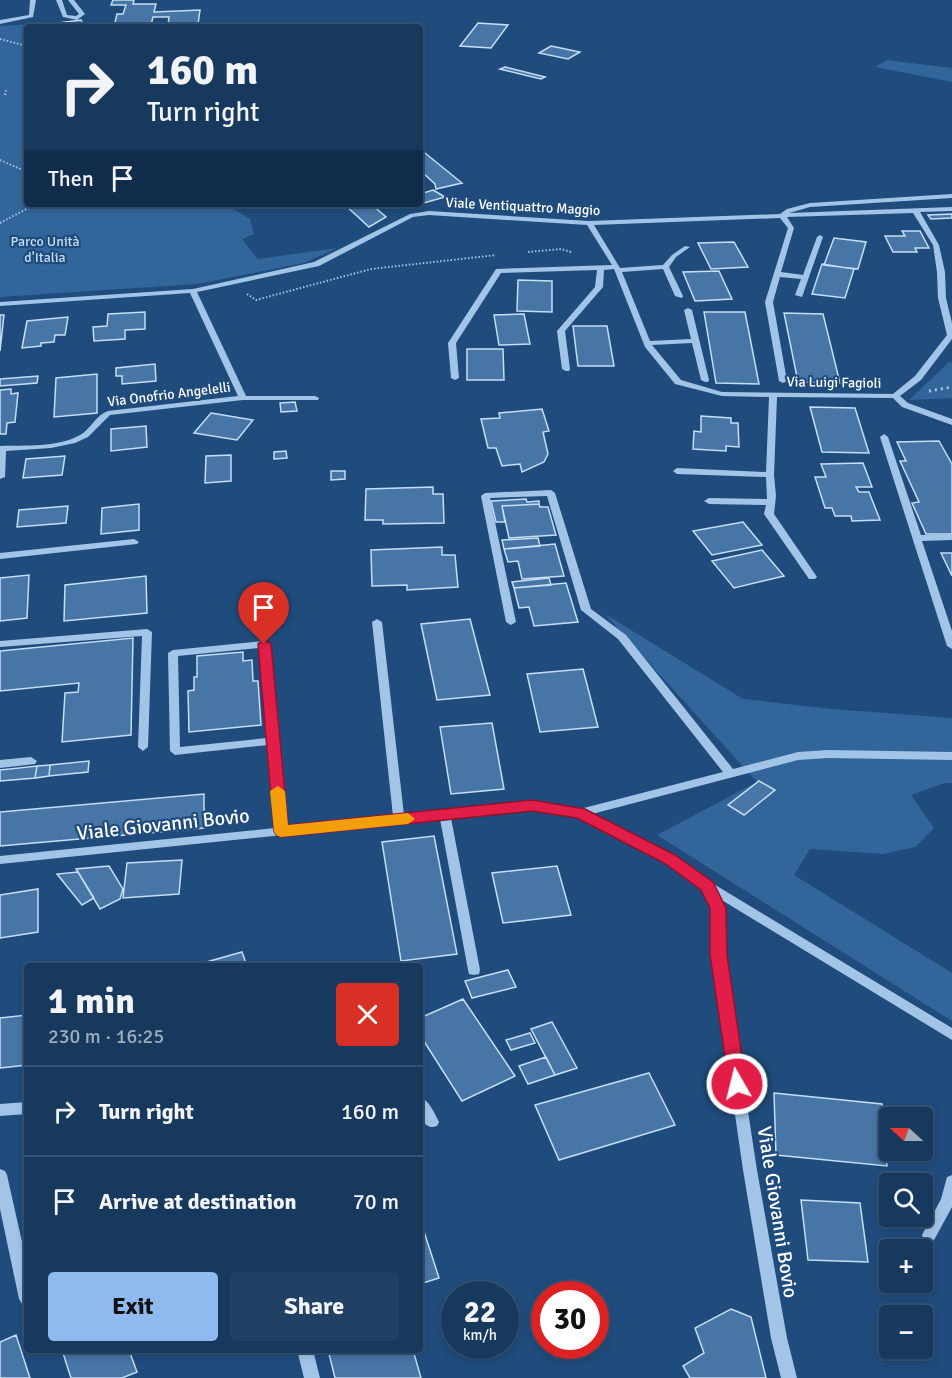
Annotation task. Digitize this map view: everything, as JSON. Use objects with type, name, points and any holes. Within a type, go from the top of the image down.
[{"type":"street","points":[[0,22],[31,16],[33,0]]},
{"type":"street","points":[[59,0],[65,16],[77,18],[82,14],[71,0]]},
{"type":"street","points":[[783,381],[769,303],[791,228],[782,215],[789,210],[810,205],[952,196]]},
{"type":"street","name":"Viale Ventiquattro Maggio","points":[[0,304],[193,291],[316,264],[412,215],[429,213],[589,223],[952,209]]},
{"type":"street","points":[[915,210],[936,245],[941,272],[942,298],[951,335],[918,378],[895,396],[905,405],[952,422]]},
{"type":"street","name":"Via Luigi Fagioli","points":[[589,223],[617,268],[647,343],[678,382],[722,394],[895,396]]},
{"type":"street","points":[[799,295],[820,237]]},
{"type":"street","points":[[456,378],[452,343],[499,271],[665,267],[674,256],[687,247]]},
{"type":"street","points":[[665,267],[679,297]]},
{"type":"street","points":[[566,369],[561,331],[599,287],[601,268]]},
{"type":"street","points":[[777,274],[805,277]]},
{"type":"street","points":[[193,291],[243,398]]},
{"type":"street","points":[[688,310],[705,380]]},
{"type":"street","points":[[647,343],[696,342]]},
{"type":"street","name":"Via Luigi Fagioli","points":[[772,394],[769,514],[812,577]]},
{"type":"street","name":"Via Onofrio Angelelli","points":[[1,449],[63,443],[81,438],[91,431],[99,418],[108,413],[243,398],[315,398]]},
{"type":"street","points":[[884,437],[952,646]]},
{"type":"street","points":[[1,449],[1,477]]},
{"type":"street","points":[[678,471],[770,475]]},
{"type":"street","points":[[511,622],[484,496],[551,493],[586,610],[622,637],[731,774]]},
{"type":"street","points":[[709,501],[770,502]]},
{"type":"street","points":[[917,538],[952,537]]},
{"type":"street","points":[[0,556],[134,542]]},
{"type":"street","points":[[377,622],[399,819]]},
{"type":"street","points":[[0,644],[147,632],[143,747]]},
{"type":"street","points":[[273,741],[175,751],[173,653],[264,644],[273,741],[281,831]]},
{"type":"street","points":[[580,813],[798,756],[828,754],[952,756]]},
{"type":"street","points":[[0,764],[31,761]]},
{"type":"street","name":"Viale Giovanni Bovio","points":[[0,860],[532,806],[580,813],[669,859],[707,886],[718,908],[718,955],[750,1170],[779,1338],[789,1378]]},
{"type":"street","points":[[445,815],[474,970]]},
{"type":"street","points":[[707,886],[951,1038]]},
{"type":"street","points":[[0,1110],[24,1108]]},
{"type":"street","points":[[423,1108],[432,1122]]},
{"type":"street","points":[[0,1175],[24,1285]]},
{"type":"street","points":[[929,1235],[948,1200],[952,1181]]},
{"type":"street","points":[[306,1353],[312,1378]]},
{"type":"path","points":[[0,39],[24,45]]},
{"type":"path","points":[[5,95],[6,90]]},
{"type":"path","points":[[0,160],[24,171]]},
{"type":"path","points":[[0,223],[30,207]]},
{"type":"path","points":[[518,253],[561,249],[572,252]]},
{"type":"path","points":[[228,283],[256,300],[371,269],[497,255]]},
{"type":"green space","name":"Parco Unità d'Italia","points":[[24,25],[24,207],[230,207],[250,219],[254,234],[242,239],[258,259],[337,248],[304,263],[197,284],[0,297],[0,26]]},
{"type":"green space","points":[[887,60],[952,68],[952,82],[875,67]]},
{"type":"green space","points":[[949,362],[952,363],[952,398],[909,400]]},
{"type":"green space","points":[[605,614],[743,699],[832,709],[952,718],[952,783],[945,783],[911,795],[934,828],[915,847],[883,854],[810,849],[794,875],[952,973],[952,1021],[657,835],[757,782]]},
{"type":"building","points":[[113,0],[134,0],[133,4],[156,4],[154,12],[200,10],[198,24],[168,24],[169,17],[153,17],[151,24],[114,24],[117,14],[123,14],[126,5],[111,5]]},
{"type":"building","points":[[81,20],[83,24],[58,24]]},
{"type":"building","points":[[478,23],[508,25],[491,48],[460,46]]},
{"type":"building","points":[[551,46],[580,52],[568,59],[539,53]]},
{"type":"building","points":[[505,67],[545,77],[541,79],[500,69]]},
{"type":"building","points":[[423,151],[462,183],[436,189],[435,184],[423,173]]},
{"type":"building","points":[[433,190],[445,197],[423,203],[423,193]]},
{"type":"building","points":[[347,207],[374,207],[386,217],[369,227]]},
{"type":"building","points":[[952,214],[952,218],[931,219],[928,215]]},
{"type":"building","points":[[902,231],[920,231],[929,248],[915,248],[917,252],[893,252],[885,236],[905,236]]},
{"type":"building","points":[[834,238],[866,242],[858,269],[824,265]]},
{"type":"building","points":[[734,242],[748,267],[711,269],[698,243]]},
{"type":"building","points":[[822,264],[854,269],[845,298],[812,294]]},
{"type":"building","points":[[719,271],[732,299],[695,301],[683,272]]},
{"type":"building","points":[[518,280],[552,281],[552,312],[517,311]]},
{"type":"building","points":[[145,312],[145,329],[125,330],[125,339],[94,341],[93,327],[107,326],[108,314]]},
{"type":"building","points":[[704,312],[745,312],[759,384],[716,383]]},
{"type":"building","points":[[784,313],[823,314],[840,383],[798,382]]},
{"type":"building","points":[[524,314],[530,344],[499,345],[494,315]]},
{"type":"building","points":[[0,315],[4,315],[0,351]]},
{"type":"building","points":[[68,317],[65,335],[55,335],[54,342],[41,343],[41,346],[22,348],[27,321]]},
{"type":"building","points":[[573,326],[607,326],[614,366],[578,366]]},
{"type":"building","points":[[467,349],[503,349],[504,380],[467,380]]},
{"type":"building","points":[[155,364],[156,381],[122,384],[122,376],[116,376],[116,368]]},
{"type":"building","points":[[97,374],[97,413],[54,417],[56,378]]},
{"type":"building","points":[[38,376],[37,383],[0,386],[0,379]]},
{"type":"building","points":[[11,389],[11,394],[18,393],[15,422],[7,423],[6,434],[0,434],[0,390]]},
{"type":"building","points":[[295,402],[297,411],[281,412],[280,403]]},
{"type":"building","points":[[810,407],[855,408],[869,453],[822,452]]},
{"type":"building","points":[[542,409],[549,431],[543,432],[548,454],[544,462],[522,472],[520,464],[502,466],[496,448],[488,448],[481,419],[500,418],[499,413]]},
{"type":"building","points":[[211,413],[253,420],[237,440],[194,433]]},
{"type":"building","points":[[701,416],[731,418],[731,423],[738,423],[739,447],[726,446],[726,451],[693,449],[694,431],[701,432]]},
{"type":"building","points":[[146,426],[147,447],[111,451],[111,429]]},
{"type":"building","points":[[939,441],[952,464],[952,534],[926,534],[912,503],[919,502],[900,461],[906,461],[897,442]]},
{"type":"building","points":[[286,451],[287,458],[274,459],[274,452]]},
{"type":"building","points":[[231,455],[231,481],[205,483],[206,456]]},
{"type":"building","points":[[65,456],[62,475],[23,478],[26,459]]},
{"type":"building","points":[[863,463],[872,487],[856,487],[859,492],[869,492],[880,520],[852,521],[851,516],[835,516],[832,508],[825,508],[815,477],[826,477],[821,464]]},
{"type":"building","points":[[331,471],[345,471],[345,479],[331,480]]},
{"type":"building","points":[[433,487],[433,494],[443,494],[444,523],[383,524],[383,520],[365,520],[366,489]]},
{"type":"building","points":[[526,499],[527,502],[539,501],[539,504],[502,506],[505,522],[496,522],[491,501]]},
{"type":"building","points":[[139,504],[139,530],[101,534],[102,508]]},
{"type":"building","points":[[539,504],[540,507],[548,507],[556,535],[509,538],[502,506]]},
{"type":"building","points":[[68,506],[66,523],[17,527],[19,510]]},
{"type":"building","points":[[743,522],[762,545],[712,555],[693,531]]},
{"type":"building","points":[[538,538],[540,546],[504,549],[502,540]]},
{"type":"building","points":[[555,544],[564,576],[522,579],[518,561],[508,562],[504,549]]},
{"type":"building","points":[[442,547],[442,555],[455,555],[458,587],[407,590],[407,585],[372,586],[371,550]]},
{"type":"building","points":[[762,550],[784,576],[734,588],[712,561]]},
{"type":"building","points":[[941,553],[952,553],[952,576]]},
{"type":"building","points":[[29,575],[27,618],[0,621],[0,578]]},
{"type":"building","points":[[146,576],[147,613],[64,621],[65,585]]},
{"type":"building","points":[[549,578],[551,585],[514,588],[512,582]]},
{"type":"building","points":[[566,583],[578,622],[534,626],[529,607],[519,608],[514,588]]},
{"type":"building","points":[[470,619],[490,695],[437,700],[421,624]]},
{"type":"building","points":[[133,638],[131,735],[62,742],[65,693],[78,692],[79,683],[0,691],[0,651]]},
{"type":"building","points":[[243,652],[243,661],[252,660],[253,681],[258,681],[261,725],[189,732],[188,691],[194,690],[194,677],[197,677],[197,656]]},
{"type":"building","points":[[583,669],[598,727],[540,732],[527,674]]},
{"type":"building","points":[[492,723],[504,789],[451,794],[440,727]]},
{"type":"building","points":[[89,761],[88,772],[49,776],[50,765]]},
{"type":"building","points":[[50,765],[49,776],[35,778],[37,766]]},
{"type":"building","points":[[37,766],[35,778],[0,781],[0,770]]},
{"type":"building","points":[[759,781],[775,790],[744,815],[728,805]]},
{"type":"building","points":[[204,794],[204,828],[0,846],[0,812]]},
{"type":"building","points":[[434,836],[457,954],[401,961],[382,842]]},
{"type":"building","points":[[182,860],[179,894],[123,898],[127,863]]},
{"type":"building","points":[[109,866],[123,889],[120,899],[100,909],[76,869]]},
{"type":"building","points":[[557,866],[571,915],[503,923],[492,873]]},
{"type":"building","points":[[78,872],[94,898],[82,905],[57,874]]},
{"type":"building","points":[[38,889],[38,932],[0,938],[0,895]]},
{"type":"building","points":[[242,952],[246,963],[203,963]]},
{"type":"building","points":[[508,970],[516,987],[472,998],[465,981]]},
{"type":"building","points":[[463,999],[515,1076],[462,1101],[423,1040],[423,1017]]},
{"type":"building","points":[[24,1015],[24,1065],[0,1068],[0,1018]]},
{"type":"building","points":[[552,1022],[577,1068],[555,1075],[531,1029]]},
{"type":"building","points":[[530,1033],[535,1043],[511,1050],[506,1040]]},
{"type":"building","points":[[546,1057],[555,1075],[528,1084],[519,1066]]},
{"type":"building","points":[[649,1073],[675,1125],[559,1160],[535,1105]]},
{"type":"building","points":[[774,1093],[882,1104],[882,1107],[879,1107],[879,1161],[887,1161],[887,1166],[776,1155]]},
{"type":"building","points":[[801,1200],[860,1203],[868,1262],[808,1260]]},
{"type":"building","points":[[423,1228],[439,1278],[423,1283]]},
{"type":"building","points":[[731,1309],[751,1317],[766,1378],[690,1378],[683,1366],[704,1353],[695,1328]]},
{"type":"building","points":[[16,1335],[30,1378],[0,1378],[0,1342]]},
{"type":"building","points":[[63,1353],[130,1353],[137,1372],[122,1378],[71,1378]]},
{"type":"building","points":[[329,1353],[414,1353],[421,1378],[335,1378]]},
{"type":"slow traffic","points":[[278,791],[281,831],[408,819]]},
{"type":"route","points":[[264,644],[281,831],[532,806],[580,813],[669,859],[707,886],[718,908],[718,955],[737,1084]]}]
